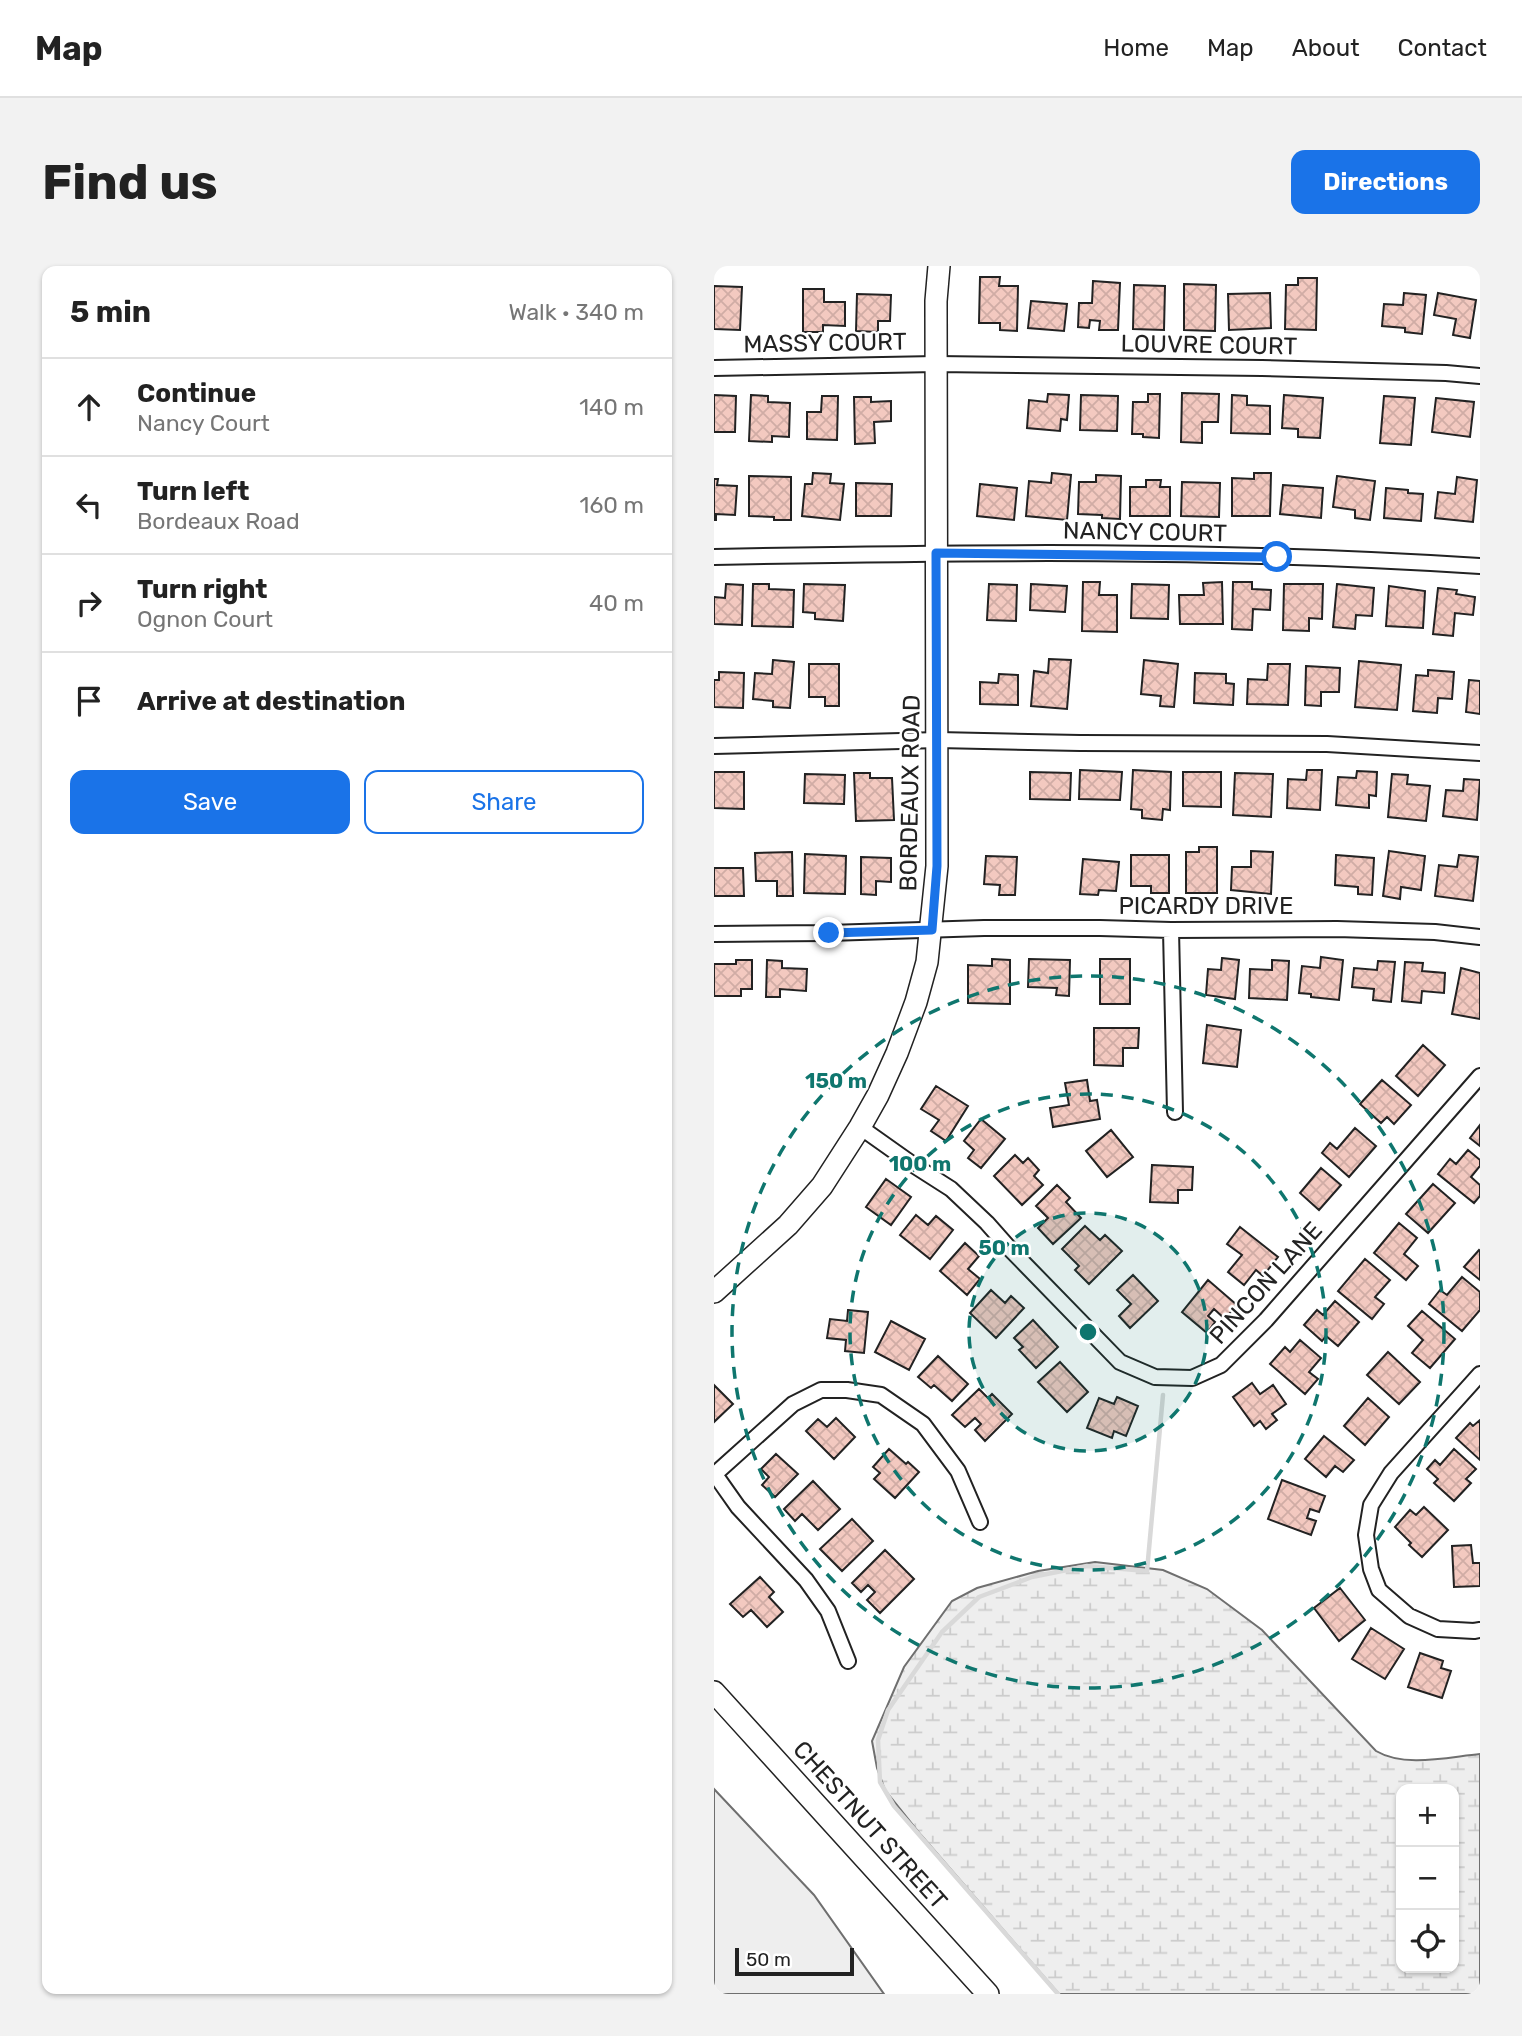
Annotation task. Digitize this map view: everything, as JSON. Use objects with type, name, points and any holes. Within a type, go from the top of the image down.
[{"type":"street","name":"BORDEAUX ROAD","points":[[714,1292],[788,1225],[821,1186],[860,1127],[897,1053],[927,962],[937,866],[936,300],[939,266]]},
{"type":"street","name":"MASSY COURT","points":[[714,368],[936,364]]},
{"type":"street","name":"LOUVRE COURT","points":[[936,364],[1262,368],[1480,376]]},
{"type":"street","points":[[714,557],[936,553]]},
{"type":"street","name":"NANCY COURT","points":[[936,553],[1356,558],[1480,566]]},
{"type":"street","points":[[714,746],[938,740],[1327,744],[1480,753]]},
{"type":"street","name":"PICARDY DRIVE","points":[[714,934],[1100,928],[1337,929],[1435,932],[1480,937]]},
{"type":"street","points":[[1171,930],[1175,1112]]},
{"type":"street","name":"PINCON LANE","points":[[860,1127],[951,1189],[987,1223],[1120,1363],[1155,1377],[1192,1378],[1221,1366],[1266,1320],[1480,1076]]},
{"type":"street","points":[[1480,1374],[1391,1473],[1371,1505],[1366,1535],[1371,1569],[1379,1590],[1409,1616],[1438,1629],[1480,1630]]},
{"type":"street","points":[[848,1661],[828,1611],[806,1580],[738,1507],[714,1474],[793,1404],[821,1390],[848,1390],[881,1395],[923,1424],[958,1471],[979,1522]]},
{"type":"street","name":"CHESTNUT STREET","points":[[714,1692],[988,1994]]},
{"type":"green space","points":[[1095,1562],[1163,1570],[1207,1589],[1262,1630],[1376,1751],[1387,1756],[1413,1760],[1480,1754],[1480,1994],[1059,1994],[921,1835],[885,1790],[877,1768],[872,1741],[904,1667],[952,1601],[977,1588],[1038,1571]]},
{"type":"green space","points":[[714,1789],[814,1895],[884,1994],[714,1994]]},
{"type":"building","points":[[980,277],[1000,277],[999,286],[1018,286],[1017,331],[1000,330],[1000,323],[979,323]]},
{"type":"building","points":[[1298,278],[1317,278],[1316,330],[1285,329],[1286,285],[1298,285]]},
{"type":"building","points":[[1093,281],[1120,283],[1118,330],[1099,330],[1100,321],[1090,320],[1089,328],[1078,327],[1079,303],[1092,303]]},
{"type":"building","points":[[1184,284],[1216,285],[1215,331],[1184,330]]},
{"type":"building","points":[[1134,285],[1165,286],[1164,330],[1133,329]]},
{"type":"building","points":[[714,286],[742,287],[740,330],[714,329]]},
{"type":"building","points":[[803,289],[824,289],[824,302],[845,302],[845,326],[823,325],[823,332],[803,332]]},
{"type":"building","points":[[1270,293],[1271,328],[1229,330],[1228,294]]},
{"type":"building","points":[[1404,293],[1426,295],[1422,334],[1405,332],[1405,328],[1382,326],[1384,304],[1403,305]]},
{"type":"building","points":[[1438,293],[1476,300],[1470,338],[1453,335],[1456,319],[1434,315]]},
{"type":"building","points":[[857,294],[891,295],[890,321],[878,321],[878,332],[856,331]]},
{"type":"building","points":[[1031,301],[1067,304],[1064,331],[1028,328]]},
{"type":"building","points":[[1182,393],[1219,394],[1218,422],[1202,422],[1202,443],[1181,442]]},
{"type":"building","points":[[1048,394],[1069,395],[1067,420],[1061,419],[1060,431],[1027,428],[1029,400],[1047,402]]},
{"type":"building","points":[[1148,394],[1160,394],[1159,438],[1132,434],[1133,402],[1148,402]]},
{"type":"building","points":[[714,395],[736,396],[735,432],[714,432]]},
{"type":"building","points":[[751,395],[768,396],[768,402],[790,403],[789,437],[772,436],[772,442],[749,441]]},
{"type":"building","points":[[1081,395],[1118,396],[1117,431],[1080,430]]},
{"type":"building","points":[[1232,395],[1247,396],[1247,405],[1270,406],[1270,434],[1231,433]]},
{"type":"building","points":[[1284,395],[1323,398],[1320,438],[1298,437],[1298,429],[1282,428]]},
{"type":"building","points":[[822,396],[838,396],[837,440],[807,439],[807,412],[821,412]]},
{"type":"building","points":[[1384,396],[1415,398],[1411,445],[1380,443]]},
{"type":"building","points":[[854,397],[871,397],[871,402],[891,401],[891,421],[874,422],[875,443],[855,444]]},
{"type":"building","points":[[1436,398],[1474,402],[1470,437],[1432,432]]},
{"type":"building","points":[[813,473],[831,474],[830,483],[844,484],[840,520],[802,516],[805,484],[812,484]]},
{"type":"building","points":[[1052,473],[1071,475],[1067,520],[1026,516],[1029,481],[1051,483]]},
{"type":"building","points":[[1254,473],[1271,473],[1270,516],[1232,516],[1232,478],[1254,479]]},
{"type":"building","points":[[1096,475],[1121,476],[1120,519],[1078,514],[1079,482],[1096,482]]},
{"type":"building","points":[[749,476],[791,477],[791,520],[749,516]]},
{"type":"building","points":[[1337,476],[1375,481],[1370,520],[1355,518],[1355,510],[1333,507]]},
{"type":"building","points":[[1457,477],[1477,480],[1473,522],[1435,518],[1438,492],[1455,494]]},
{"type":"building","points":[[714,479],[718,479],[717,485],[737,486],[735,515],[716,514],[714,520]]},
{"type":"building","points":[[1146,480],[1161,480],[1160,487],[1170,487],[1170,516],[1130,516],[1130,487],[1146,487]]},
{"type":"building","points":[[1182,482],[1220,483],[1219,517],[1181,516]]},
{"type":"building","points":[[856,483],[892,484],[891,516],[856,516]]},
{"type":"building","points":[[980,484],[1017,488],[1014,520],[977,516]]},
{"type":"building","points":[[1283,485],[1323,488],[1321,518],[1280,514]]},
{"type":"building","points":[[1386,488],[1423,494],[1421,521],[1384,518]]},
{"type":"building","points":[[1083,582],[1100,582],[1099,595],[1117,595],[1117,632],[1082,631]]},
{"type":"building","points":[[1222,582],[1223,624],[1180,624],[1179,595],[1204,595],[1203,583]]},
{"type":"building","points":[[1233,582],[1252,582],[1252,589],[1271,590],[1270,610],[1253,609],[1252,630],[1232,629]]},
{"type":"building","points":[[726,584],[743,585],[742,625],[714,624],[714,597],[725,598]]},
{"type":"building","points":[[753,584],[769,584],[769,589],[794,590],[793,627],[752,626]]},
{"type":"building","points":[[804,584],[845,585],[843,621],[815,619],[815,613],[803,612]]},
{"type":"building","points":[[989,584],[1017,585],[1016,621],[987,620]]},
{"type":"building","points":[[1031,584],[1067,586],[1065,612],[1030,610]]},
{"type":"building","points":[[1132,584],[1169,585],[1168,619],[1131,618]]},
{"type":"building","points":[[1284,584],[1323,584],[1322,619],[1309,618],[1309,631],[1283,630]]},
{"type":"building","points":[[1337,584],[1374,588],[1372,616],[1356,615],[1355,629],[1333,627]]},
{"type":"building","points":[[1389,586],[1425,591],[1423,628],[1386,626]]},
{"type":"building","points":[[1438,588],[1457,590],[1456,594],[1475,597],[1473,615],[1455,613],[1453,636],[1433,634]]},
{"type":"building","points":[[1049,659],[1071,660],[1067,709],[1031,706],[1034,671],[1048,673]]},
{"type":"building","points":[[773,660],[794,662],[790,708],[773,707],[773,701],[753,699],[755,673],[772,674]]},
{"type":"building","points":[[1144,660],[1178,664],[1174,707],[1160,706],[1161,696],[1141,694]]},
{"type":"building","points":[[1359,661],[1401,665],[1397,710],[1355,707]]},
{"type":"building","points":[[809,664],[839,664],[839,706],[825,706],[825,697],[809,697]]},
{"type":"building","points":[[1268,664],[1290,664],[1288,705],[1247,704],[1248,679],[1267,680]]},
{"type":"building","points":[[1306,666],[1340,668],[1339,692],[1321,692],[1321,706],[1305,705]]},
{"type":"building","points":[[1428,670],[1454,672],[1452,699],[1438,698],[1437,713],[1413,711],[1416,675],[1428,676]]},
{"type":"building","points":[[719,672],[744,673],[743,708],[714,707],[714,680],[719,680]]},
{"type":"building","points":[[1195,673],[1226,674],[1226,683],[1234,684],[1233,705],[1194,703]]},
{"type":"building","points":[[999,674],[1018,675],[1018,705],[980,704],[980,682],[998,683]]},
{"type":"building","points":[[1469,680],[1480,681],[1480,714],[1466,712]]},
{"type":"building","points":[[1080,770],[1122,772],[1120,800],[1079,799]]},
{"type":"building","points":[[1133,770],[1171,772],[1170,810],[1163,809],[1162,820],[1142,818],[1142,810],[1131,809]]},
{"type":"building","points":[[1307,770],[1322,770],[1320,810],[1287,808],[1288,779],[1306,780]]},
{"type":"building","points":[[1357,771],[1377,772],[1376,796],[1369,795],[1369,808],[1336,805],[1338,777],[1356,778]]},
{"type":"building","points":[[714,772],[744,772],[744,809],[714,808]]},
{"type":"building","points":[[1030,772],[1071,773],[1070,800],[1030,799]]},
{"type":"building","points":[[1183,772],[1221,772],[1221,807],[1183,806]]},
{"type":"building","points":[[854,773],[870,773],[870,778],[892,778],[894,820],[856,821]]},
{"type":"building","points":[[1235,773],[1273,774],[1271,817],[1233,815]]},
{"type":"building","points":[[805,774],[845,775],[844,804],[804,803]]},
{"type":"building","points":[[1392,774],[1408,775],[1407,784],[1430,786],[1426,821],[1388,817]]},
{"type":"building","points":[[1464,779],[1480,780],[1477,820],[1443,816],[1446,790],[1463,791]]},
{"type":"building","points":[[1199,847],[1217,847],[1217,893],[1186,893],[1186,852],[1199,852]]},
{"type":"building","points":[[1251,851],[1273,852],[1271,894],[1231,890],[1232,867],[1251,867]]},
{"type":"building","points":[[1389,851],[1425,856],[1421,890],[1401,887],[1400,899],[1383,896]]},
{"type":"building","points":[[792,852],[793,896],[777,896],[777,881],[756,881],[755,853]]},
{"type":"building","points":[[805,854],[846,856],[845,894],[804,893]]},
{"type":"building","points":[[1131,855],[1169,855],[1169,893],[1151,893],[1151,886],[1131,886]]},
{"type":"building","points":[[1336,855],[1374,858],[1372,895],[1358,894],[1358,887],[1335,885]]},
{"type":"building","points":[[1459,855],[1478,857],[1473,901],[1435,896],[1439,865],[1457,867]]},
{"type":"building","points":[[986,856],[1017,857],[1015,895],[999,895],[1000,885],[984,884]]},
{"type":"building","points":[[861,857],[891,858],[891,882],[876,881],[876,895],[861,894]]},
{"type":"building","points":[[1083,859],[1119,862],[1116,891],[1099,890],[1098,895],[1080,894]]},
{"type":"building","points":[[714,868],[743,868],[744,896],[714,896]]},
{"type":"building","points":[[1321,957],[1343,960],[1339,1000],[1299,993],[1302,966],[1320,968]]},
{"type":"building","points":[[1222,958],[1239,960],[1235,999],[1206,995],[1208,969],[1221,970]]},
{"type":"building","points":[[992,959],[1010,960],[1010,1004],[968,1003],[968,965],[992,966]]},
{"type":"building","points":[[1029,959],[1070,960],[1069,996],[1056,995],[1057,988],[1028,987]]},
{"type":"building","points":[[1100,959],[1130,959],[1130,1004],[1100,1004]]},
{"type":"building","points":[[736,960],[752,960],[752,989],[741,989],[741,996],[714,996],[714,964],[736,964]]},
{"type":"building","points":[[767,960],[782,961],[782,968],[807,969],[806,991],[780,989],[780,997],[766,997]]},
{"type":"building","points":[[1272,960],[1289,961],[1287,1000],[1249,998],[1250,969],[1272,970]]},
{"type":"building","points":[[1378,961],[1395,962],[1391,1002],[1373,1000],[1374,989],[1352,987],[1354,968],[1377,970]]},
{"type":"building","points":[[1405,962],[1423,963],[1422,971],[1445,973],[1444,993],[1422,991],[1421,1003],[1402,1001]]},
{"type":"building","points":[[1461,968],[1480,973],[1480,1019],[1452,1014]]},
{"type":"building","points":[[1207,1025],[1241,1030],[1237,1067],[1203,1063]]},
{"type":"building","points":[[1094,1028],[1139,1028],[1138,1048],[1123,1048],[1123,1066],[1094,1065]]},
{"type":"building","points":[[1423,1045],[1445,1065],[1418,1096],[1396,1076]]},
{"type":"building","points":[[1087,1080],[1090,1101],[1097,1100],[1100,1119],[1053,1127],[1050,1108],[1069,1105],[1065,1083]]},
{"type":"building","points":[[1382,1080],[1411,1105],[1394,1124],[1387,1117],[1381,1123],[1360,1104]]},
{"type":"building","points":[[936,1086],[968,1106],[946,1141],[931,1131],[939,1120],[921,1109]]},
{"type":"building","points":[[981,1119],[1005,1139],[981,1168],[968,1158],[974,1150],[964,1141]]},
{"type":"building","points":[[1480,1125],[1480,1146],[1470,1138]]},
{"type":"building","points":[[1355,1128],[1376,1146],[1349,1177],[1322,1153],[1330,1143],[1337,1149]]},
{"type":"building","points":[[1111,1130],[1133,1157],[1107,1177],[1086,1151]]},
{"type":"building","points":[[1468,1150],[1480,1160],[1480,1166],[1471,1177],[1480,1185],[1480,1196],[1474,1203],[1438,1174],[1450,1159],[1456,1164]]},
{"type":"building","points":[[1015,1155],[1023,1163],[1028,1158],[1039,1170],[1034,1176],[1043,1185],[1022,1205],[994,1176]]},
{"type":"building","points":[[1152,1165],[1193,1167],[1192,1190],[1178,1190],[1178,1203],[1150,1202]]},
{"type":"building","points":[[1321,1168],[1341,1185],[1319,1210],[1300,1193]]},
{"type":"building","points":[[886,1179],[911,1197],[891,1225],[866,1207]]},
{"type":"building","points":[[1433,1184],[1455,1203],[1428,1233],[1406,1214]]},
{"type":"building","points":[[1057,1185],[1070,1198],[1066,1202],[1081,1218],[1053,1244],[1038,1228],[1048,1218],[1036,1206]]},
{"type":"building","points":[[916,1215],[928,1225],[936,1216],[953,1230],[930,1259],[900,1235]]},
{"type":"building","points":[[1399,1223],[1417,1238],[1404,1254],[1418,1266],[1406,1280],[1374,1253]]},
{"type":"building","points":[[1085,1226],[1100,1240],[1105,1235],[1122,1251],[1089,1284],[1075,1270],[1079,1266],[1062,1249]]},
{"type":"building","points":[[1240,1227],[1278,1257],[1263,1276],[1256,1270],[1244,1285],[1228,1272],[1242,1255],[1227,1244]]},
{"type":"building","points":[[965,1243],[979,1256],[968,1269],[980,1279],[967,1295],[940,1271]]},
{"type":"building","points":[[1480,1251],[1480,1280],[1464,1267]]},
{"type":"building","points":[[1365,1259],[1390,1280],[1375,1297],[1384,1304],[1372,1319],[1338,1291]]},
{"type":"building","points":[[1133,1275],[1158,1301],[1130,1328],[1119,1316],[1131,1304],[1117,1290]]},
{"type":"building","points":[[1462,1277],[1480,1292],[1480,1310],[1462,1331],[1429,1304],[1440,1290],[1447,1295]]},
{"type":"building","points":[[1208,1280],[1237,1305],[1225,1319],[1214,1309],[1208,1316],[1215,1322],[1207,1333],[1182,1312]]},
{"type":"building","points":[[991,1290],[1005,1303],[1011,1296],[1024,1308],[996,1338],[970,1313]]},
{"type":"building","points":[[1335,1301],[1359,1322],[1338,1346],[1326,1336],[1322,1341],[1304,1325],[1317,1310],[1323,1315]]},
{"type":"building","points":[[848,1310],[868,1312],[864,1353],[845,1351],[846,1340],[827,1338],[830,1319],[847,1321]]},
{"type":"building","points":[[1422,1311],[1455,1339],[1430,1368],[1412,1353],[1423,1340],[1408,1326]]},
{"type":"building","points":[[1033,1320],[1058,1347],[1036,1368],[1019,1350],[1023,1347],[1014,1338]]},
{"type":"building","points":[[891,1321],[925,1339],[909,1370],[875,1352]]},
{"type":"building","points":[[1300,1340],[1321,1358],[1309,1372],[1318,1379],[1305,1394],[1270,1364],[1285,1347],[1290,1352]]},
{"type":"building","points":[[1388,1352],[1420,1382],[1399,1404],[1367,1375]]},
{"type":"building","points":[[938,1356],[968,1384],[952,1401],[934,1385],[931,1388],[918,1377]]},
{"type":"building","points":[[1060,1362],[1088,1392],[1067,1412],[1038,1382]]},
{"type":"building","points":[[1252,1383],[1260,1394],[1273,1385],[1286,1404],[1272,1414],[1277,1420],[1266,1429],[1260,1421],[1254,1426],[1233,1397]]},
{"type":"building","points":[[714,1385],[733,1404],[714,1422]]},
{"type":"building","points":[[979,1389],[988,1398],[992,1394],[1012,1414],[985,1441],[975,1430],[981,1424],[975,1418],[965,1427],[952,1415]]},
{"type":"building","points":[[1117,1397],[1138,1406],[1126,1436],[1114,1431],[1112,1438],[1087,1428],[1099,1398],[1114,1404]]},
{"type":"building","points":[[1368,1398],[1389,1417],[1365,1445],[1344,1426]]},
{"type":"building","points":[[836,1418],[855,1437],[834,1459],[806,1431],[818,1419],[827,1427]]},
{"type":"building","points":[[1480,1420],[1480,1460],[1456,1438],[1470,1423],[1473,1426]]},
{"type":"building","points":[[1324,1436],[1354,1460],[1343,1472],[1335,1466],[1326,1477],[1305,1459]]},
{"type":"building","points":[[889,1449],[919,1472],[895,1498],[874,1479],[880,1473],[873,1467]]},
{"type":"building","points":[[1454,1449],[1476,1469],[1466,1479],[1471,1483],[1454,1501],[1434,1483],[1438,1479],[1427,1469],[1435,1460],[1440,1465]]},
{"type":"building","points":[[776,1454],[798,1474],[775,1497],[762,1485],[769,1477],[761,1469]]},
{"type":"building","points":[[1282,1480],[1325,1496],[1319,1512],[1310,1509],[1307,1518],[1316,1521],[1311,1535],[1268,1519]]},
{"type":"building","points":[[813,1481],[840,1509],[818,1530],[802,1514],[795,1521],[784,1509]]},
{"type":"building","points":[[1424,1507],[1448,1530],[1422,1557],[1395,1527],[1410,1510],[1416,1515]]},
{"type":"building","points":[[852,1519],[873,1541],[842,1571],[820,1549]]},
{"type":"building","points":[[1471,1545],[1473,1563],[1480,1563],[1480,1586],[1454,1587],[1452,1546]]},
{"type":"building","points":[[885,1550],[914,1579],[880,1613],[867,1600],[875,1592],[868,1585],[861,1592],[852,1583]]},
{"type":"building","points":[[760,1577],[774,1592],[769,1597],[783,1612],[767,1627],[751,1610],[743,1617],[730,1604]]},
{"type":"building","points":[[1340,1588],[1365,1620],[1339,1641],[1314,1608]]},
{"type":"building","points":[[1371,1628],[1404,1649],[1385,1679],[1352,1659]]},
{"type":"building","points":[[1420,1653],[1443,1661],[1441,1668],[1451,1671],[1442,1698],[1408,1687]]},
{"type":"waterway","points":[[1058,1994],[894,1806],[880,1782],[878,1740],[888,1710],[942,1632],[979,1597],[1032,1577],[1087,1566],[1147,1571],[1163,1395]]},
{"type":"route","points":[[829,933],[932,930],[937,866],[936,553],[1277,557]]}]
